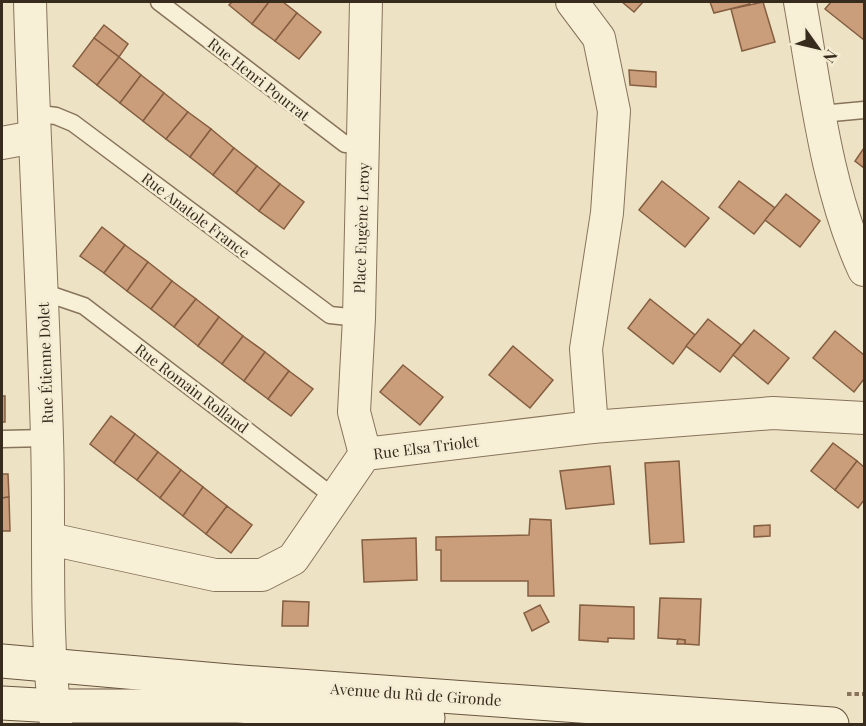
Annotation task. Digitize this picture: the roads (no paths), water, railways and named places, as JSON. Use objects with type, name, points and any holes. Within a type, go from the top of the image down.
[{"type":"main road","name":"Avenue du Rû de Gironde","points":[[2,661],[241,682],[832,724]]},
{"type":"main road","name":"Avenue du Rû de Gironde","points":[[2,703],[56,715],[238,706],[531,724]]},
{"type":"street","name":"Rue Étienne Dolet","points":[[30,2],[33,125],[43,292],[51,665],[56,715]]},
{"type":"street","name":"Place Eugène Leroy","points":[[364,454],[354,412],[364,143],[366,2]]},
{"type":"street","points":[[572,2],[599,38],[614,111],[607,213],[586,349],[592,427]]},
{"type":"street","points":[[800,2],[832,177],[863,264]]},
{"type":"street","points":[[2,143],[33,125]]},
{"type":"street","name":"Rue Elsa Triolet","points":[[50,539],[214,575],[262,575],[293,559],[364,454],[592,427],[774,413],[864,418]]},
{"type":"lane","name":"Rue Henri Pourrat","points":[[159,2],[345,144],[364,143]]},
{"type":"lane","points":[[821,114],[864,110]]},
{"type":"lane","name":"Rue Anatole France","points":[[33,125],[56,116],[73,123],[330,315],[358,318]]},
{"type":"lane","name":"Rue Romain Rolland","points":[[43,292],[84,306],[334,497]]},
{"type":"lane","points":[[2,439],[47,438]]}]
